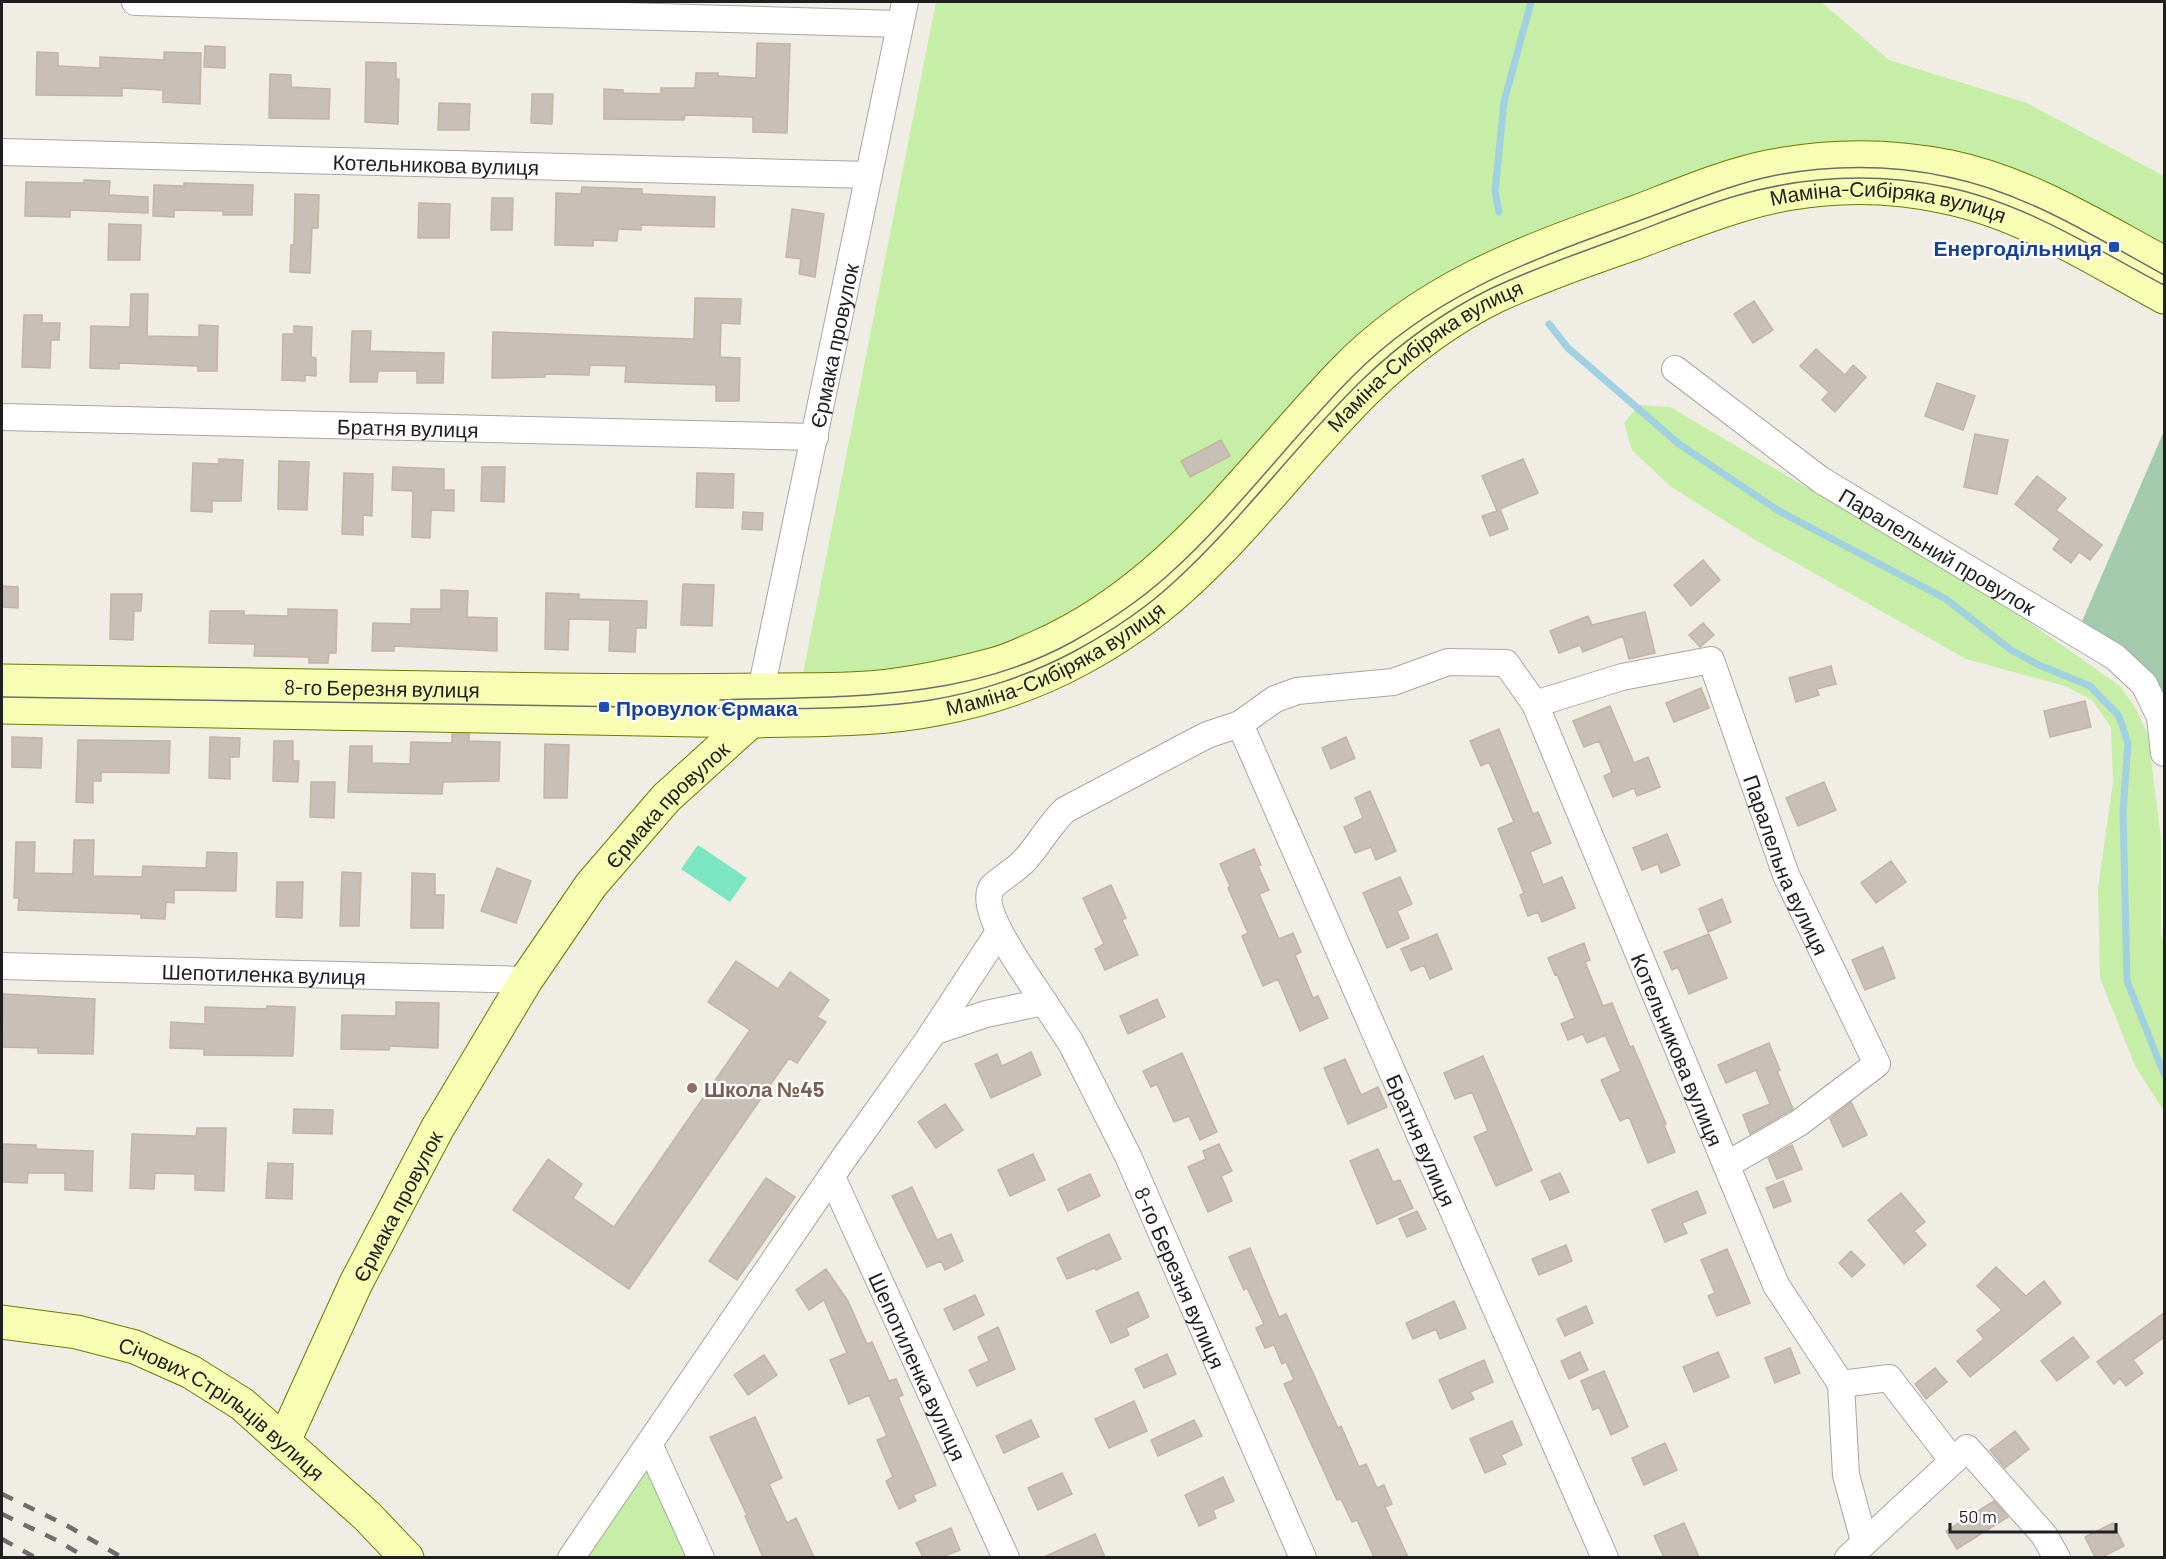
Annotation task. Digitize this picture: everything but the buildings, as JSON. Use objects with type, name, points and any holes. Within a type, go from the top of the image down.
[{"type":"main road","name":"Маміна-Сибіряка вулиця","points":[[761,690],[862,688],[929,680],[999,664],[1065,636],[1114,605],[1160,569],[1203,527],[1346,369],[1387,333],[1432,300],[1480,273],[1530,251],[1731,176],[1818,159],[1908,160],[1952,168],[1995,179],[2036,194],[2164,263]]},
{"type":"main road","name":"Маміна-Сибіряка вулиця","points":[[751,721],[860,718],[935,710],[1008,690],[1077,661],[1130,629],[1179,591],[1238,532],[1366,390],[1405,355],[1448,324],[1493,298],[1541,277],[1739,206],[1779,195],[1821,189],[1904,190],[1946,197],[2025,222],[2164,297]]},
{"type":"main road","name":"8-го Березня вулиця","points":[[2,681],[718,692],[761,690]]},
{"type":"main road","name":"Єрмака провулок","points":[[284,1441],[361,1272],[436,1129],[526,980],[591,885],[666,798],[751,721],[761,690]]},
{"type":"main road","name":"8-го Березня вулиця","points":[[2,707],[751,721]]},
{"type":"main road","name":"Січових Стрільців вулиця","points":[[2,1322],[77,1332],[135,1347],[199,1377],[242,1404],[367,1516],[407,1557]]},
{"type":"street","points":[[135,2],[902,13]]},
{"type":"street","name":"Єрмака провулок","points":[[761,690],[902,13]]},
{"type":"street","name":"Котельникова вулиця","points":[[2,152],[869,175]]},
{"type":"street","name":"Паралельний провулок","points":[[1675,369],[1821,480],[2115,657],[2144,684],[2160,717],[2164,753]]},
{"type":"street","name":"Братня вулиця","points":[[2,417],[815,437]]},
{"type":"street","name":"Паралельна вулиця","points":[[1535,704],[1622,677],[1711,660],[1786,875],[1877,1064],[1799,1124],[1726,1165]]},
{"type":"street","name":"Котельникова вулиця","points":[[1240,724],[1275,699],[1297,691],[1394,682],[1448,662],[1506,663],[1535,704],[1776,1285],[1841,1384]]},
{"type":"street","name":"Братня вулиця","points":[[1240,724],[1605,1557]]},
{"type":"street","name":"8-го Березня вулиця","points":[[1240,724],[1207,735],[1065,810],[1050,825],[1027,859],[1013,873],[993,887],[988,898],[999,933],[1071,1043],[1128,1156],[1303,1557]]},
{"type":"street","points":[[571,1557],[999,933]]},
{"type":"street","name":"Шепотиленка вулиця","points":[[2,966],[526,980]]},
{"type":"street","points":[[933,1032],[986,1014],[1044,1002]]},
{"type":"street","name":"Шепотиленка вулиця","points":[[832,1177],[1006,1557]]},
{"type":"street","points":[[1856,1549],[1846,1475],[1841,1384],[1889,1378],[1953,1461]]},
{"type":"street","points":[[649,1444],[701,1557]]},
{"type":"street","points":[[1856,1549],[1967,1448],[2044,1535],[2057,1557]]},
{"type":"green space","points":[[936,2],[1821,2],[1889,60],[2027,103],[2164,176],[2164,254],[1998,171],[1527,243],[1197,521],[1061,628],[928,671],[802,679]]},
{"type":"green space","points":[[1639,405],[1670,407],[1996,599],[2120,686],[2136,709],[2148,735],[2161,840],[2161,934],[2164,943],[2164,1111],[2135,1066],[2100,978],[2098,888],[2113,782],[2111,727],[2092,700],[2065,686],[1966,659],[1757,541],[1670,486],[1632,450],[1624,423]]},
{"type":"green space","points":[[2164,431],[2164,707],[2080,626]]},
{"type":"green space","points":[[698,845],[747,878],[730,902],[681,869]]},
{"type":"green space","points":[[646,1470],[687,1557],[587,1557]]},
{"type":"waterway","points":[[1499,212],[1495,191],[1504,102],[1531,2]]},
{"type":"waterway","points":[[1549,324],[1568,348],[1679,444],[1779,511],[1946,599],[2011,650],[2039,665],[2090,686],[2119,716],[2128,743],[2123,811],[2127,981],[2164,1074]]},
{"type":"tram line","points":[[720,700],[856,696],[945,686],[988,676],[1031,662],[1072,642],[1145,595],[1192,553],[1351,378],[1383,348],[1417,322],[1452,300],[1526,264],[1743,183],[1777,175],[1841,168],[1884,168],[1948,177],[1977,184],[2032,205],[2164,275]]},
{"type":"tram line","points":[[2,697],[755,709],[865,707],[949,697],[1023,675],[1058,659],[1101,636],[1151,602],[1199,559],[1360,382],[1405,342],[1438,319],[1472,298],[1523,274],[1710,204],[1764,189],[1816,180],[1868,178],[1946,187],[1975,194],[2031,215],[2164,285]]},
{"type":"railway","points":[[2,1494],[66,1525],[123,1558]]},
{"type":"railway","points":[[2,1514],[87,1558]]},
{"type":"railway","points":[[2,1539],[36,1558]]},
{"type":"place","name":"Енергодільниця","points":[[2114,247]]},
{"type":"place","name":"Провулок Єрмака","points":[[604,707]]},
{"type":"place","name":"Школа №45","points":[[692,1088]]}]
